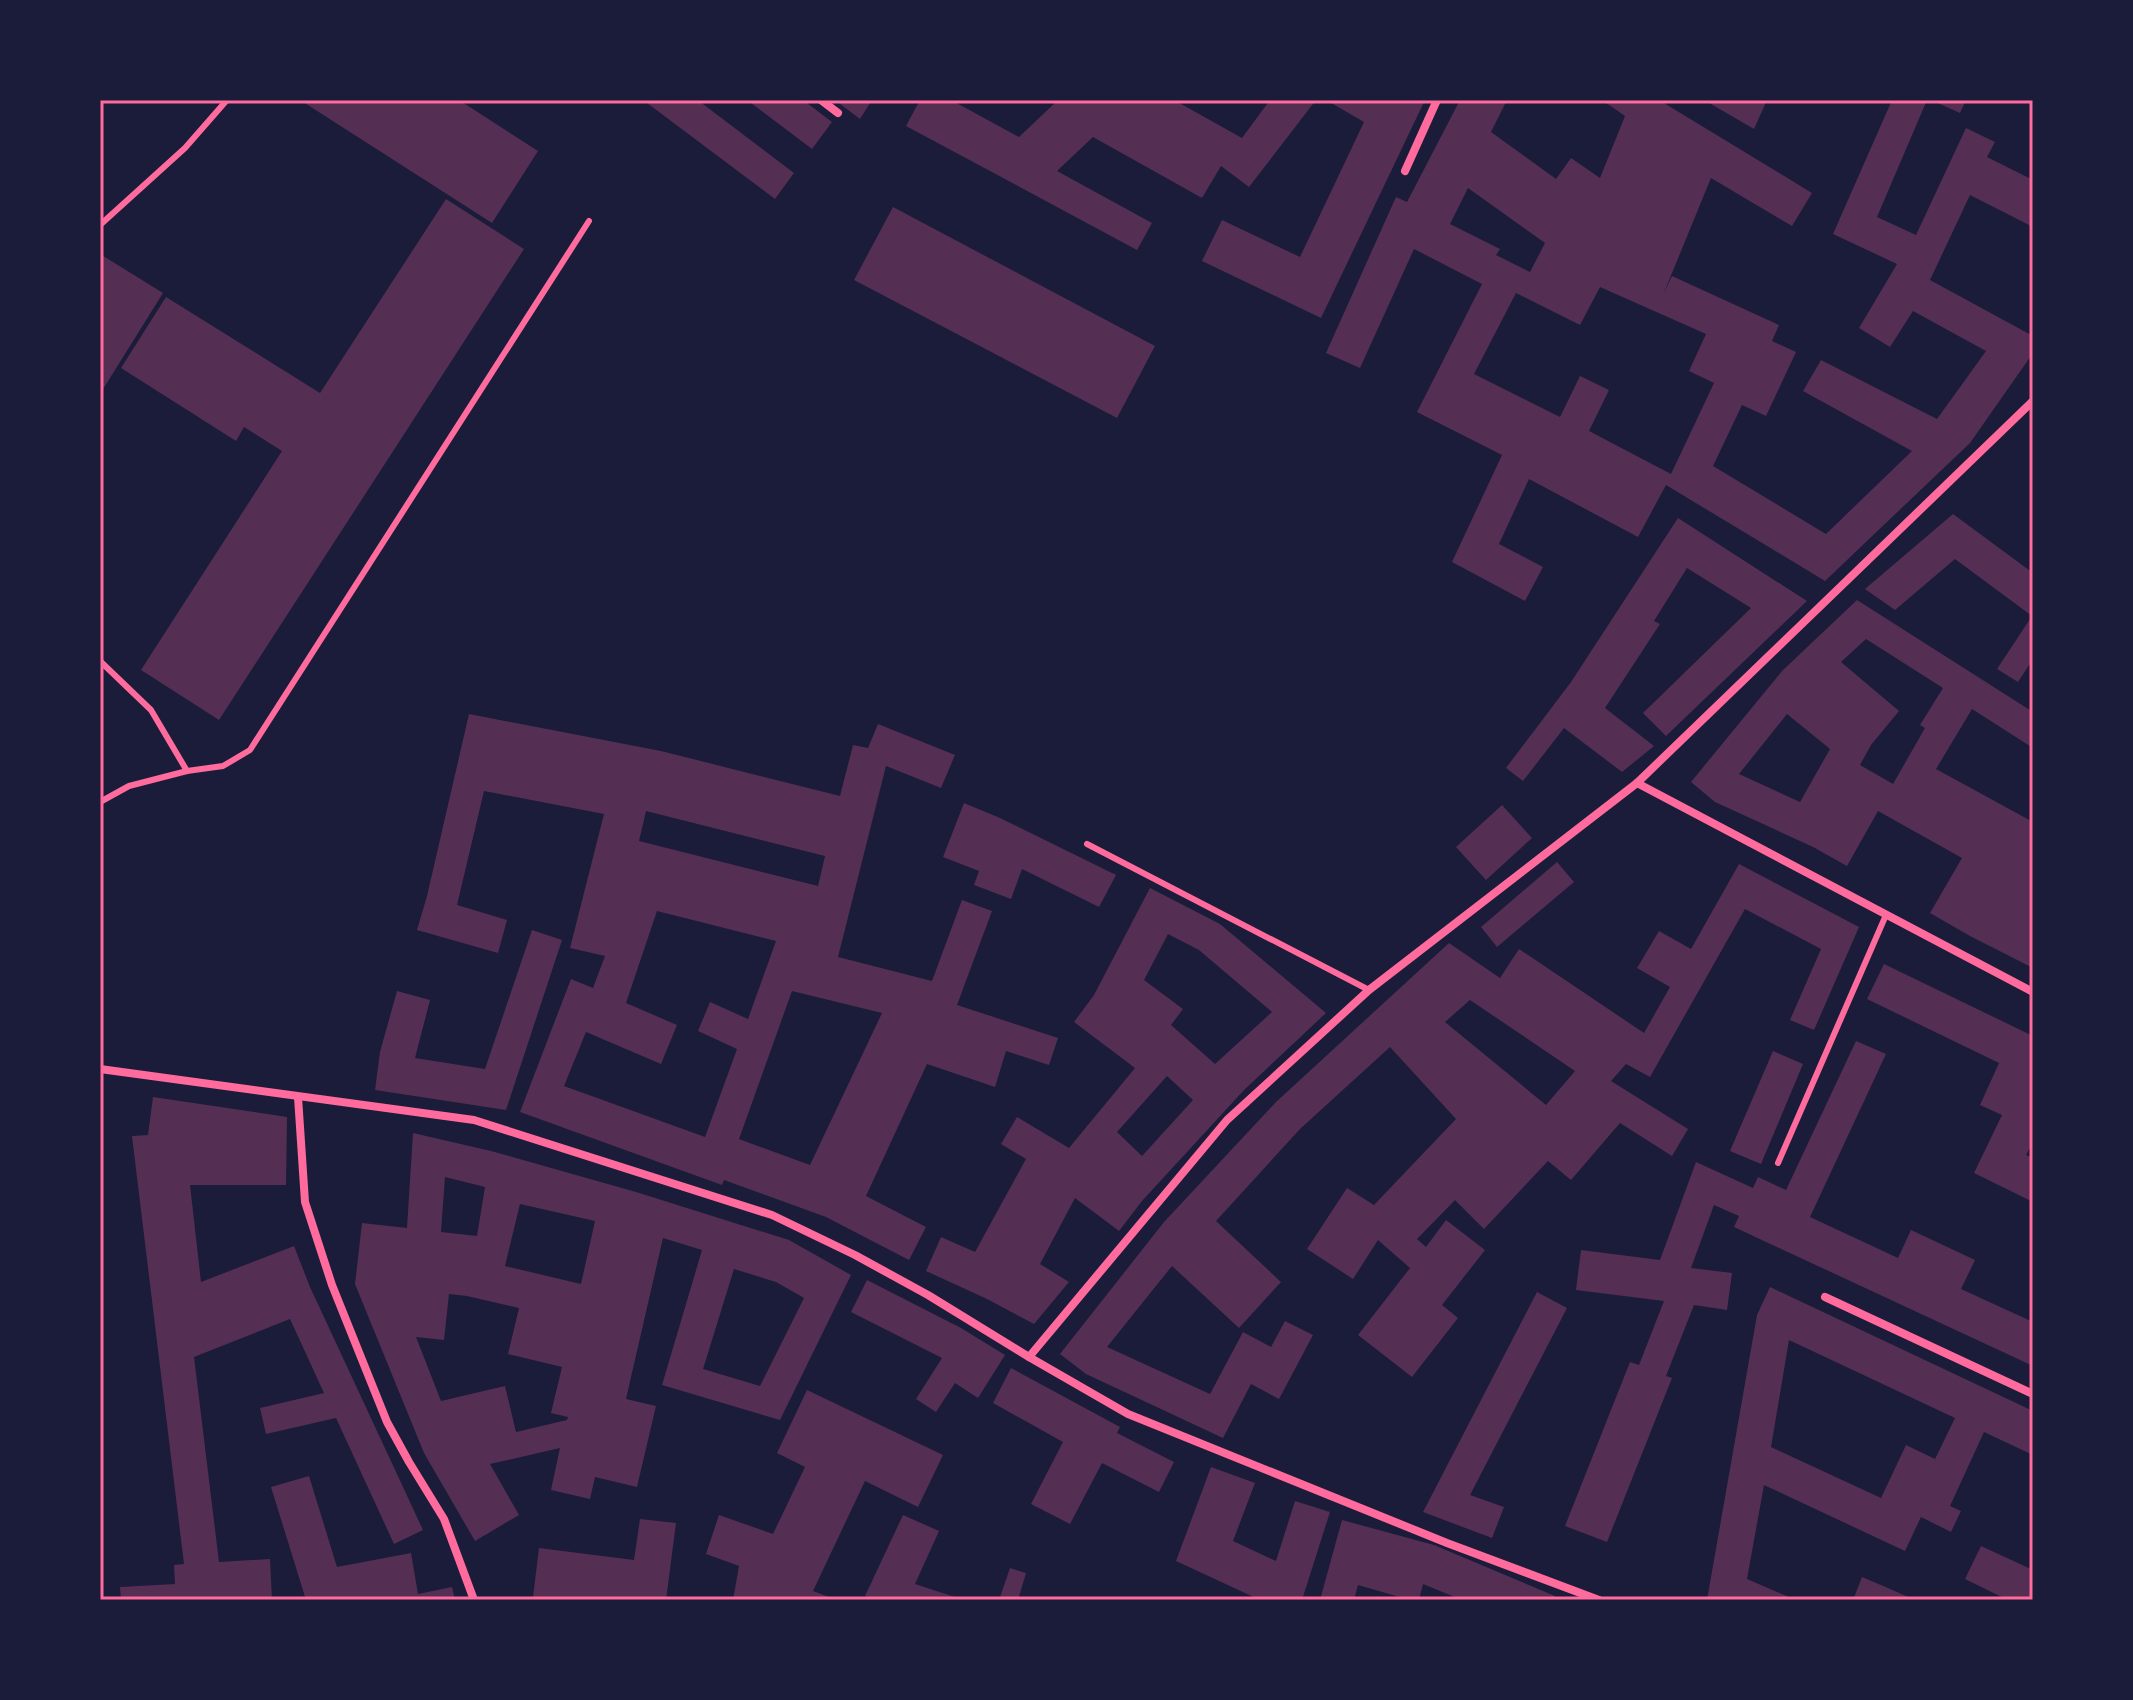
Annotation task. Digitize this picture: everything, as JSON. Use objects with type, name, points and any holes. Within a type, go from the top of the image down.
[{"type":"street","points":[[821,100],[838,113]]},
{"type":"street","points":[[1405,171],[1437,100]]},
{"type":"street","points":[[1029,1357],[1227,1120],[1369,990],[1637,783],[2033,401]]},
{"type":"street","points":[[1637,783],[2033,992]]},
{"type":"street","points":[[100,1069],[474,1120],[772,1215],[928,1295],[1128,1414],[1599,1600]]},
{"type":"street","points":[[298,1097],[305,1202],[332,1285],[387,1422],[444,1519],[474,1600]]},
{"type":"street","points":[[1825,1297],[2033,1394]]},
{"type":"lane","points":[[100,225],[185,148],[227,100]]},
{"type":"lane","points":[[100,802],[129,786],[187,771],[223,766],[250,750],[589,221]]},
{"type":"lane","points":[[100,661],[151,710],[187,771]]},
{"type":"lane","points":[[1087,844],[1369,990]]},
{"type":"lane","points":[[1778,1163],[1886,915]]},
{"type":"building","points":[[300,100],[459,100],[538,151],[492,223]]},
{"type":"building","points":[[643,100],[700,100],[794,173],[775,199]]},
{"type":"building","points":[[747,100],[803,100],[832,122],[812,149]]},
{"type":"building","points":[[835,100],[872,100],[860,119]]},
{"type":"building","points":[[920,100],[951,100],[1019,137],[1058,100],[1174,100],[1242,138],[1270,100],[1316,100],[1249,187],[1221,166],[1202,198],[1093,137],[1057,171],[1152,223],[1137,250],[906,126]]},
{"type":"building","points":[[1326,100],[1425,100],[1321,318],[1202,261],[1222,220],[1300,257],[1364,122]]},
{"type":"building","points":[[1460,100],[1507,100],[1491,132],[1556,179],[1571,158],[1600,178],[1625,116],[1602,100],[1659,100],[1812,193],[1792,226],[1711,178],[1663,295],[1672,276],[1779,325],[1772,341],[1796,352],[1766,416],[1742,405],[1713,466],[1826,534],[1912,451],[1803,391],[1821,360],[1937,419],[1986,351],[1913,311],[1890,347],[1859,328],[1897,264],[1833,234],[1892,100],[1927,100],[1877,217],[1916,235],[1966,128],[1995,142],[1987,157],[2033,180],[2033,227],[1970,195],[1930,280],[2033,336],[2033,353],[1970,443],[1825,581],[1666,485],[1638,537],[1529,479],[1499,544],[1543,567],[1525,601],[1452,562],[1502,455],[1417,412],[1482,284],[1414,249],[1360,368],[1326,353],[1396,197],[1407,202]],"holes":[[[1468,188],[1545,243],[1530,272],[1496,255],[1500,249],[1450,224]],[[1600,287],[1706,334],[1689,371],[1714,383],[1671,474],[1589,431],[1609,390],[1580,376],[1560,417],[1474,374],[1516,293],[1580,325]]]},
{"type":"building","points":[[1704,100],[1767,100],[1754,129]]},
{"type":"building","points":[[1931,100],[1966,100],[1960,113]]},
{"type":"building","points":[[446,199],[524,249],[219,720],[141,670],[282,451],[244,427],[236,441],[121,368],[166,297],[320,393]]},
{"type":"building","points":[[893,207],[1155,346],[1117,418],[854,280]]},
{"type":"building","points":[[100,254],[163,293],[100,394]]},
{"type":"building","points":[[1953,514],[2033,573],[2033,659],[2018,682],[1997,669],[2032,616],[1955,559],[1895,610],[1865,589]]},
{"type":"building","points":[[1678,518],[1807,601],[1666,736],[1643,713],[1751,608],[1687,568],[1654,621],[1660,624],[1605,708],[1654,746],[1622,772],[1564,728],[1523,781],[1506,768],[1571,682]]},
{"type":"building","points":[[1857,600],[2033,712],[2033,748],[1972,709],[1936,769],[2033,822],[2033,912],[2030,917],[2033,918],[2033,968],[1930,913],[1962,858],[1878,811],[1847,866],[1715,802],[1691,782],[1782,671]],"holes":[[[1866,639],[1943,688],[1920,725],[1925,728],[1893,784],[1860,765],[1871,745],[1899,711],[1841,662]],[[1787,714],[1830,749],[1800,802],[1739,774]]]},
{"type":"building","points":[[469,714],[661,751],[840,796],[853,745],[868,748],[878,724],[955,755],[941,788],[886,766],[838,957],[932,981],[962,900],[992,911],[957,1005],[1058,1038],[1049,1065],[1006,1051],[995,1087],[927,1064],[866,1196],[926,1227],[909,1260],[826,1217],[724,1180],[722,1185],[520,1112],[571,979],[593,988],[605,956],[570,948],[604,814],[484,791],[457,905],[507,920],[498,953],[417,930]],"holes":[[[646,811],[825,856],[818,886],[639,841]],[[657,911],[776,941],[748,1019],[710,1002],[698,1031],[737,1049],[705,1137],[564,1086],[586,1032],[661,1064],[677,1025],[626,1003]],[[792,991],[882,1013],[810,1165],[739,1139]]]},
{"type":"building","points":[[964,803],[1116,875],[1099,907],[1022,869],[1011,899],[974,885],[979,871],[943,857]]},
{"type":"building","points":[[1502,805],[1532,838],[1486,880],[1456,847]]},
{"type":"building","points":[[1557,862],[1574,882],[1497,947],[1481,927]]},
{"type":"building","points":[[1739,864],[1859,927],[1814,1030],[1790,1020],[1821,949],[1745,909],[1650,1077],[1626,1064],[1611,1081],[1688,1129],[1672,1156],[1620,1123],[1571,1180],[1548,1161],[1484,1229],[1455,1200],[1417,1239],[1426,1247],[1446,1220],[1485,1250],[1442,1305],[1458,1318],[1412,1377],[1358,1335],[1410,1268],[1378,1240],[1353,1279],[1307,1249],[1347,1188],[1374,1205],[1456,1119],[1390,1047],[1300,1129],[1216,1221],[1281,1282],[1239,1328],[1172,1266],[1107,1347],[1210,1394],[1243,1332],[1271,1347],[1285,1321],[1313,1335],[1279,1399],[1251,1384],[1223,1438],[1086,1374],[1060,1354],[1164,1222],[1276,1102],[1449,943],[1500,978],[1519,949],[1644,1033],[1670,987],[1637,968],[1659,931],[1691,949]],"holes":[[[1470,1000],[1575,1071],[1546,1105],[1445,1022]]]},
{"type":"building","points":[[1150,888],[1220,924],[1326,1013],[1244,1090],[1142,1201],[1119,1231],[1075,1198],[1040,1264],[1069,1282],[1034,1324],[926,1271],[941,1237],[975,1252],[1026,1159],[1001,1144],[1017,1117],[1069,1148],[1135,1068],[1074,1022],[1094,995]],"holes":[[[1168,934],[1199,950],[1272,1012],[1215,1064],[1171,1025],[1183,1009],[1144,980]],[[1167,1076],[1193,1100],[1142,1156],[1117,1132]]]},
{"type":"building","points":[[532,930],[562,940],[506,1110],[375,1090],[380,1052],[397,991],[430,1000],[415,1058],[485,1069]]},
{"type":"building","points":[[1884,964],[2033,1036],[2033,1142],[2026,1155],[2033,1158],[2033,1202],[1974,1173],[2002,1115],[1980,1105],[1999,1063],[1867,999]]},
{"type":"building","points":[[1856,1041],[1886,1054],[1810,1217],[1898,1258],[1911,1230],[1975,1260],[1961,1289],[2033,1322],[2033,1366],[1734,1227],[1739,1216],[1714,1205],[1691,1268],[1732,1273],[1727,1310],[1694,1305],[1666,1376],[1672,1378],[1607,1542],[1565,1526],[1630,1362],[1639,1365],[1664,1301],[1576,1290],[1581,1250],[1660,1260],[1696,1162],[1753,1188],[1758,1177],[1786,1190]]},
{"type":"building","points":[[1773,1051],[1803,1064],[1761,1164],[1730,1151]]},
{"type":"building","points":[[153,1097],[287,1117],[286,1185],[190,1185],[201,1282],[294,1246],[423,1530],[394,1544],[336,1418],[266,1434],[260,1408],[324,1393],[290,1319],[194,1357],[219,1562],[270,1559],[272,1600],[121,1600],[120,1587],[175,1584],[174,1565],[184,1564],[132,1136],[148,1135]]},
{"type":"building","points":[[413,1133],[491,1151],[636,1192],[789,1240],[851,1275],[780,1420],[662,1385],[702,1250],[663,1238],[626,1399],[656,1406],[637,1487],[595,1477],[590,1499],[551,1490],[560,1448],[490,1464],[519,1515],[475,1541],[424,1453],[355,1284],[362,1223],[407,1228]],"holes":[[[445,1177],[485,1187],[477,1236],[441,1232]],[[520,1204],[595,1221],[581,1284],[505,1266]],[[734,1269],[776,1282],[804,1298],[760,1386],[703,1369]],[[449,1294],[519,1308],[508,1354],[562,1367],[551,1413],[568,1417],[567,1420],[516,1432],[505,1386],[441,1401],[416,1337],[444,1340]]]},
{"type":"building","points":[[867,1280],[961,1328],[1005,1355],[978,1398],[955,1383],[936,1412],[916,1399],[942,1358],[851,1312]]},
{"type":"building","points":[[1770,1287],[2033,1411],[2033,1455],[1984,1432],[1950,1506],[1961,1511],[1951,1532],[1921,1517],[1905,1551],[1764,1485],[1747,1579],[1796,1600],[1707,1600],[1757,1315]],"holes":[[[1789,1340],[1955,1418],[1935,1459],[1906,1445],[1881,1498],[1771,1447]]]},
{"type":"building","points":[[1537,1292],[1567,1308],[1470,1495],[1504,1507],[1492,1538],[1423,1512]]},
{"type":"building","points":[[1011,1368],[1120,1427],[1117,1433],[1174,1462],[1159,1492],[1102,1463],[1070,1524],[1031,1504],[1063,1442],[993,1403]]},
{"type":"building","points":[[807,1390],[943,1455],[918,1507],[865,1481],[813,1591],[837,1600],[733,1600],[739,1566],[706,1554],[719,1515],[773,1534],[805,1467],[777,1453]]},
{"type":"building","points":[[1211,1467],[1255,1483],[1233,1541],[1276,1561],[1295,1501],[1330,1512],[1302,1600],[1260,1600],[1176,1561]]},
{"type":"building","points":[[309,1476],[337,1567],[411,1553],[418,1594],[452,1587],[455,1600],[306,1600],[271,1487]]},
{"type":"building","points":[[903,1515],[939,1531],[915,1584],[964,1600],[877,1600],[865,1596]]},
{"type":"building","points":[[640,1519],[676,1523],[666,1600],[533,1597],[539,1548],[634,1560]]},
{"type":"building","points":[[1342,1520],[1434,1545],[1555,1596],[1553,1600],[1462,1600],[1423,1584],[1419,1600],[1410,1600],[1358,1585],[1354,1600],[1320,1600]]},
{"type":"building","points":[[1981,1546],[2033,1570],[2033,1600],[2008,1600],[1965,1579]]},
{"type":"building","points":[[1010,1568],[1026,1573],[1018,1600],[999,1600]]},
{"type":"building","points":[[1862,1577],[1888,1588],[1915,1600],[1853,1600]]}]
